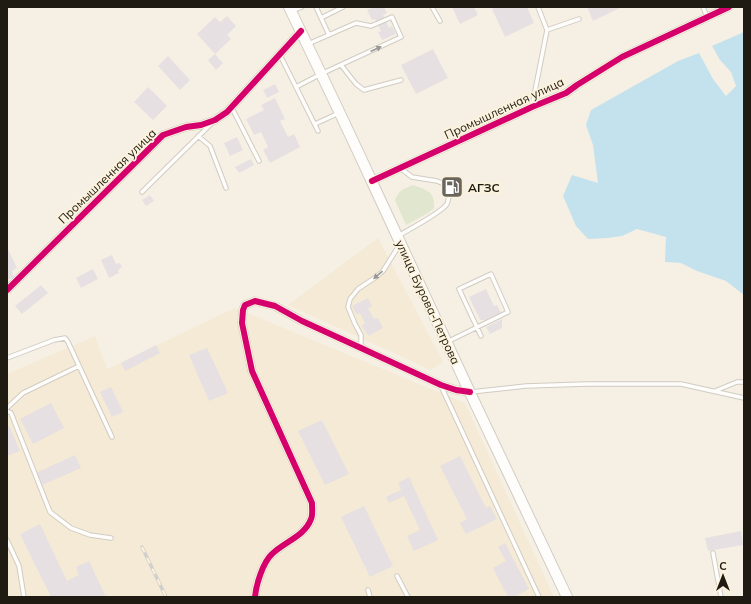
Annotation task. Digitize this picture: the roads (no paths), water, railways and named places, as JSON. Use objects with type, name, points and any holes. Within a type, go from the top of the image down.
[{"type":"main road","name":"улица Бурова-Петрова","points":[[290,9],[567,597]]},
{"type":"street","name":"Промышленная улица","points":[[372,181],[532,107],[566,93],[622,57],[729,7]]},
{"type":"street","name":"Промышленная улица","points":[[7,290],[163,135],[186,126],[201,125],[215,120],[227,112],[301,31]]},
{"type":"street","points":[[255,597],[264,565],[271,554],[305,530],[312,518],[312,503],[252,371],[242,323],[245,305],[255,301],[275,306],[302,321],[441,385],[456,390],[470,392]]},
{"type":"lane","points":[[290,9],[302,7]]},
{"type":"lane","points":[[316,7],[329,35]]},
{"type":"lane","points":[[321,18],[343,7]]},
{"type":"lane","points":[[432,7],[440,21]]},
{"type":"lane","points":[[532,107],[547,30],[538,7]]},
{"type":"lane","points":[[703,7],[707,17]]},
{"type":"lane","points":[[296,87],[401,37],[392,17],[371,26],[356,23],[307,45]]},
{"type":"lane","points":[[547,30],[578,19]]},
{"type":"lane","points":[[280,54],[318,131]]},
{"type":"lane","points":[[341,65],[356,84],[364,90],[401,80]]},
{"type":"lane","points":[[232,107],[259,160]]},
{"type":"lane","points":[[315,124],[339,113]]},
{"type":"lane","points":[[142,192],[215,120]]},
{"type":"lane","points":[[198,136],[210,146],[226,188]]},
{"type":"lane","points":[[361,348],[361,334],[348,307],[350,299],[358,289],[376,277],[383,270],[398,240],[438,212],[447,204],[449,197],[444,184],[437,181],[412,177],[400,168]]},
{"type":"lane","points":[[446,342],[477,328],[508,312],[491,274],[459,289],[477,328],[481,336]]},
{"type":"lane","points":[[7,358],[54,340],[65,338],[112,438]]},
{"type":"lane","points":[[79,366],[23,393],[7,409],[11,413],[50,512],[72,528],[90,535],[111,538]]},
{"type":"lane","points":[[714,392],[737,382],[744,382]]},
{"type":"lane","points":[[470,392],[526,386],[586,384],[681,384],[744,398]]},
{"type":"lane","points":[[441,385],[540,597]]},
{"type":"lane","points":[[7,540],[19,566],[24,597]]},
{"type":"lane","points":[[713,553],[721,597]]},
{"type":"lane","points":[[397,576],[408,597]]},
{"type":"lane","points":[[368,590],[370,597]]},
{"type":"water","points":[[744,32],[744,295],[726,281],[697,271],[681,263],[665,262],[666,237],[637,229],[622,236],[588,239],[576,226],[563,196],[572,175],[598,183],[593,145],[586,125],[591,110],[678,61],[699,53],[713,79],[726,96],[736,86],[731,72],[720,60],[712,46]]},
{"type":"railway","points":[[142,547],[166,597]]},
{"type":"place","name":"АГЗС","points":[[452,187]]}]
